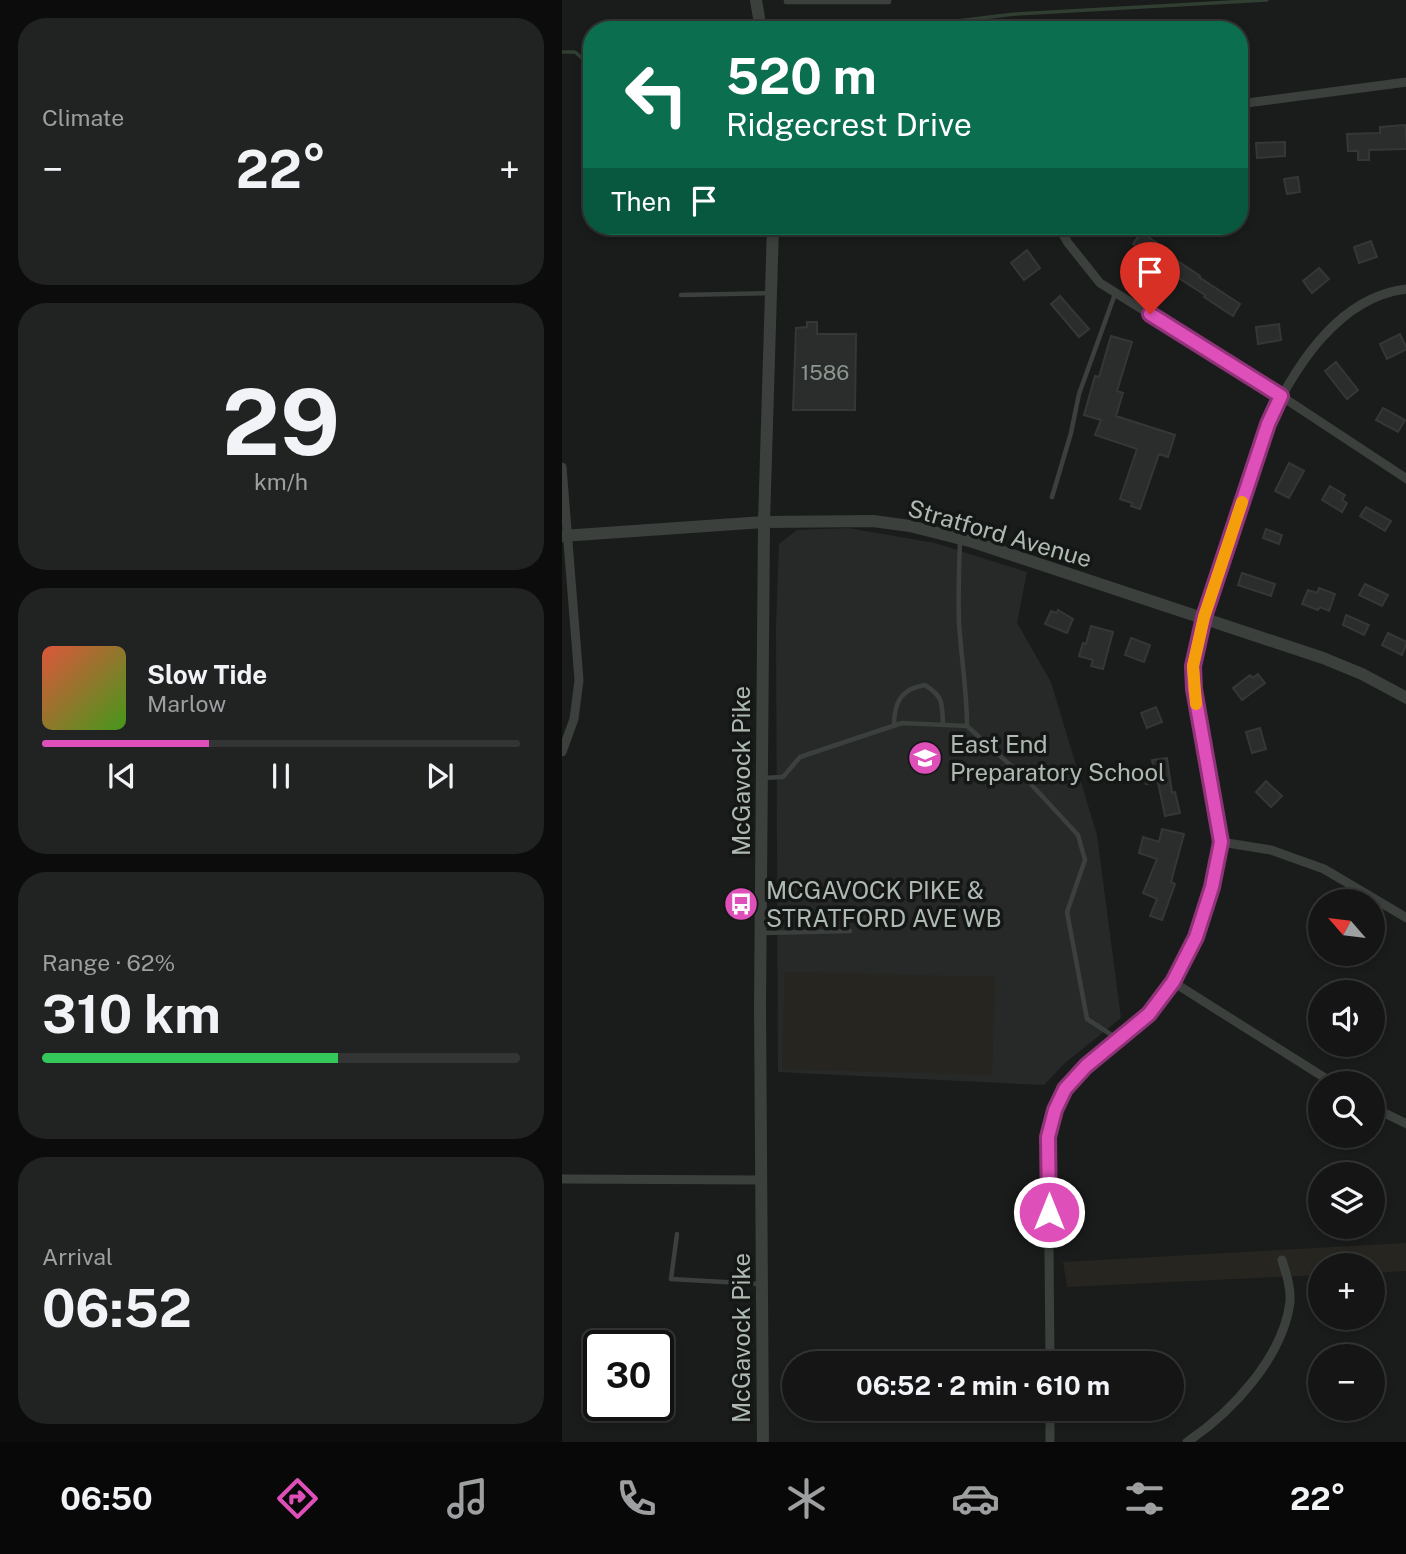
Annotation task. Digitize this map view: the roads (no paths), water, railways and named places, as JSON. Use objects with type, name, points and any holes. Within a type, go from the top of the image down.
[{"type":"street","points":[[756,0],[760,21]]},
{"type":"street","points":[[1248,103],[1406,82]]},
{"type":"street","name":"McGavock Pike","points":[[763,1442],[760,1180],[764,522],[773,235]]},
{"type":"street","points":[[1063,235],[1100,283],[1281,396],[1406,479]]},
{"type":"street","points":[[1050,1351],[1048,1137],[1055,1110],[1065,1089],[1086,1066],[1149,1014],[1173,982],[1196,937],[1212,887],[1221,842],[1194,689],[1193,666],[1204,617],[1268,424],[1281,396],[1309,355],[1333,327],[1356,307],[1406,289]]},
{"type":"street","points":[[562,467],[565,536],[579,680],[574,719],[562,752]]},
{"type":"street","name":"Stratford Avenue","points":[[565,536],[764,522],[873,521],[910,526],[960,539],[1204,617],[1362,674],[1406,698]]},
{"type":"street","points":[[1221,842],[1271,850],[1324,869],[1406,918]]},
{"type":"street","points":[[1173,982],[1314,1071]]},
{"type":"street","points":[[1385,1114],[1406,1124]]},
{"type":"street","points":[[562,1179],[760,1180]]},
{"type":"street","points":[[1187,1442],[1209,1428],[1228,1410],[1270,1357],[1284,1329],[1290,1299],[1288,1278],[1282,1260]]},
{"type":"street","points":[[1050,1421],[1050,1442]]},
{"type":"lane","points":[[785,0],[889,0]]},
{"type":"lane","points":[[681,295],[771,293]]},
{"type":"lane","points":[[1052,497],[1071,433],[1079,394],[1116,293]]},
{"type":"lane","points":[[960,539],[959,625],[967,698],[967,726]]},
{"type":"lane","points":[[894,726],[894,708],[903,696],[912,688],[925,685],[936,692],[942,702],[943,725]]},
{"type":"lane","points":[[762,778],[783,777],[800,757],[902,723],[967,726],[1029,782],[1078,835],[1085,860],[1067,912],[1087,1019],[1118,1040]]},
{"type":"lane","points":[[762,933],[850,931]]},
{"type":"lane","points":[[677,1234],[671,1279],[763,1284]]},
{"type":"waterway","points":[[957,21],[1015,14],[1267,0]]},
{"type":"waterway","points":[[562,52],[575,52],[583,59]]},
{"type":"place","name":"East End Preparatory School","points":[[925,758]]},
{"type":"place","name":"MCGAVOCK PIKE & STRATFORD AVE WB","points":[[741,904]]}]
